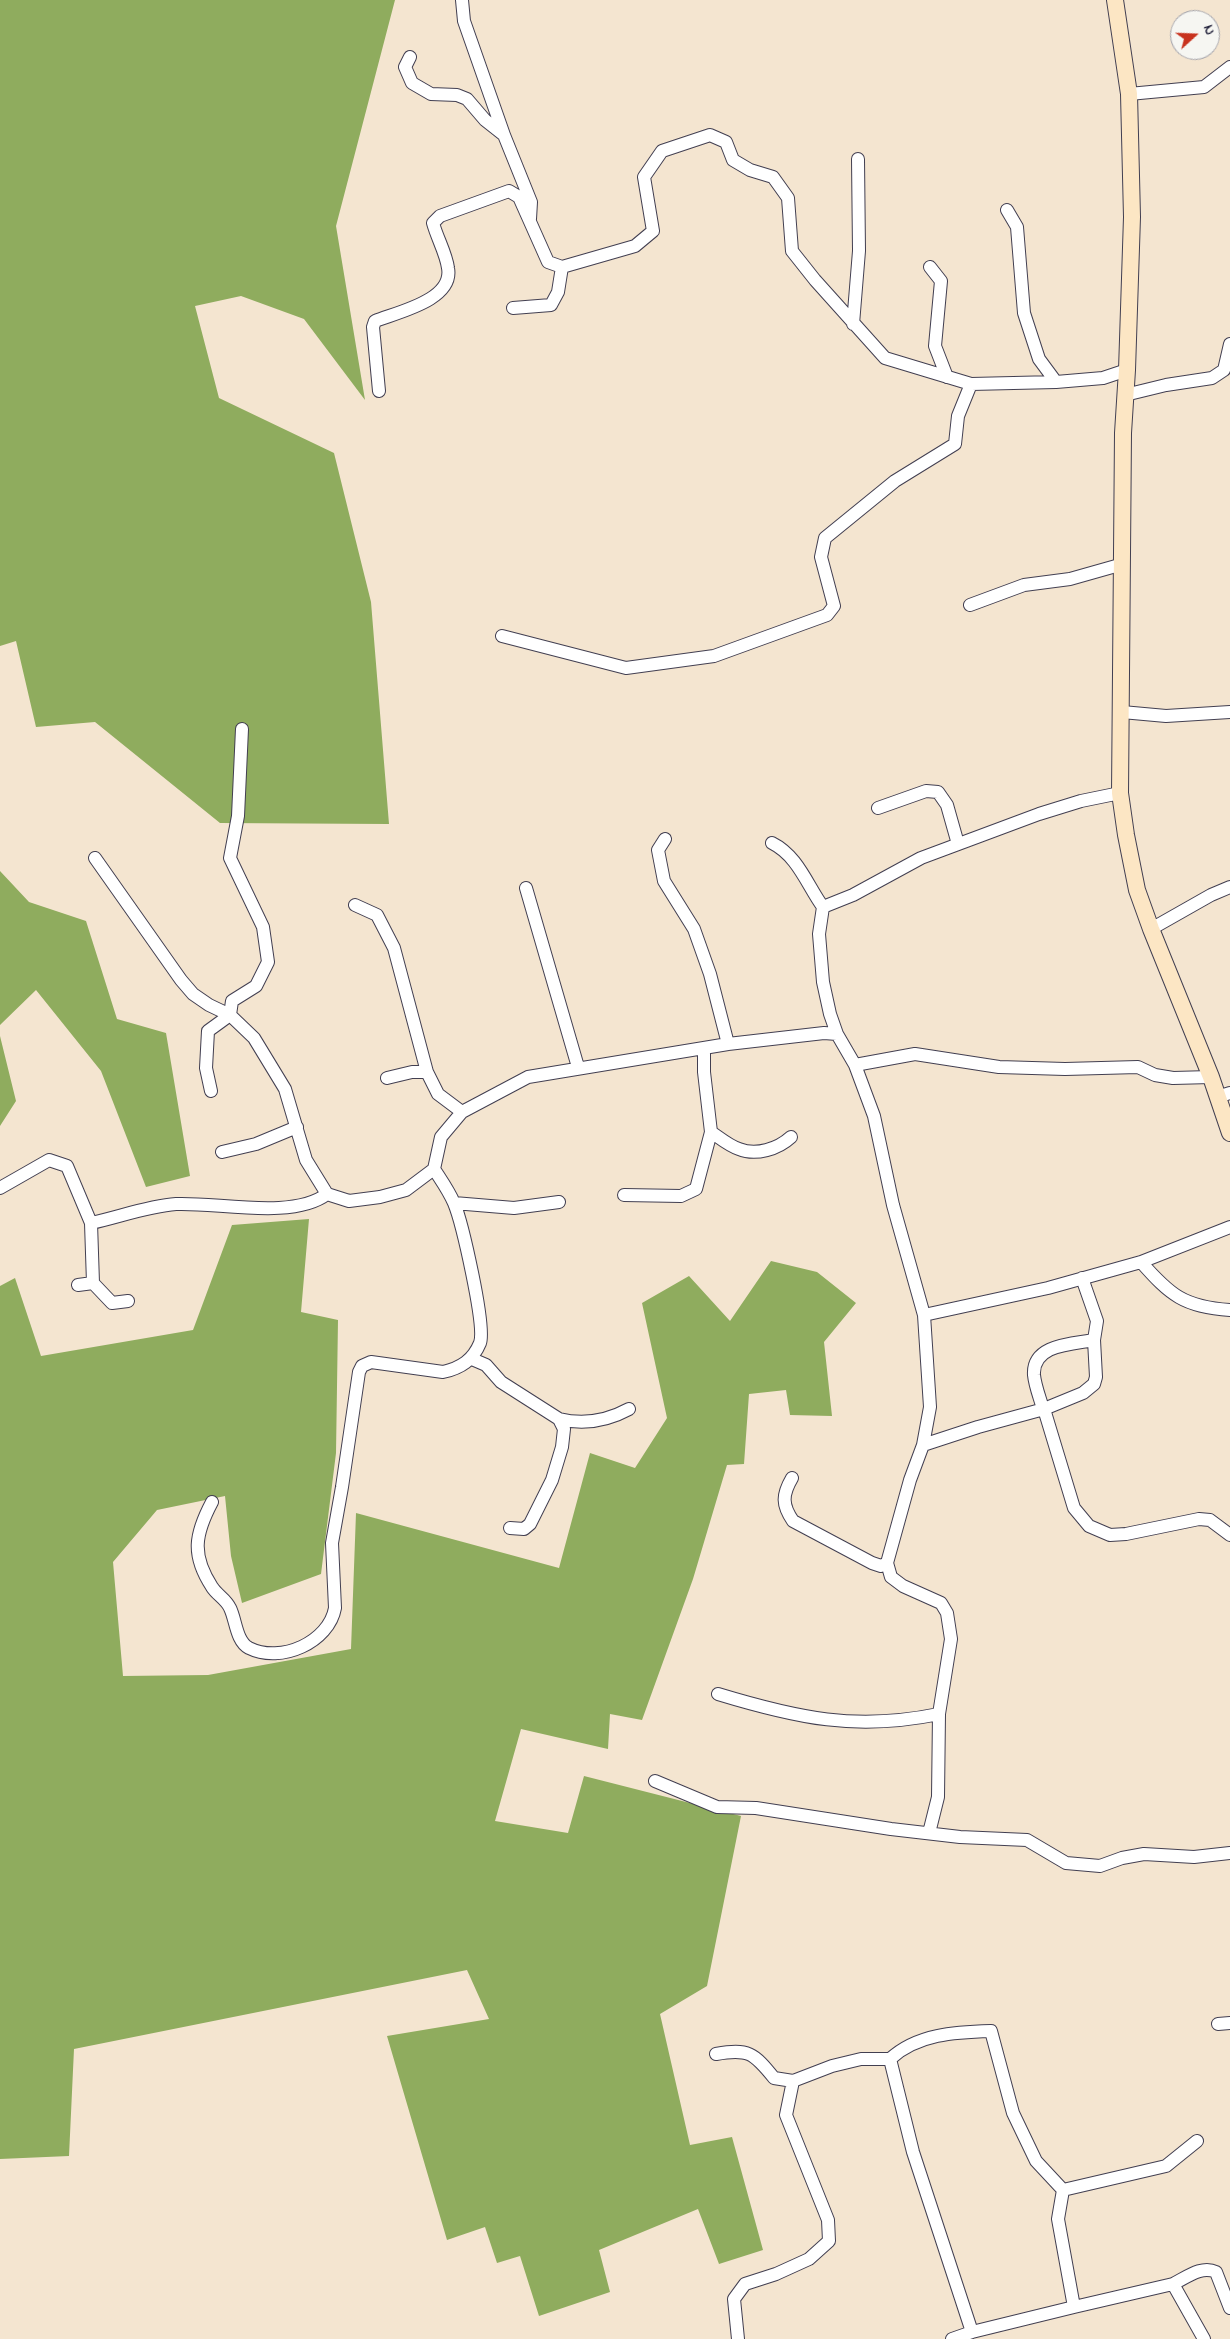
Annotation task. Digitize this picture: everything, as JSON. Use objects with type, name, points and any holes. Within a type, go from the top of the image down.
[{"type":"street","points":[[462,0],[464,21],[504,135],[531,202],[530,222]]},
{"type":"street","points":[[1115,0],[1129,94],[1132,217],[1123,432],[1120,793],[1137,890],[1211,1077],[1224,1095],[1230,1133]]},
{"type":"street","points":[[410,57],[405,67],[412,83],[431,94],[457,95],[467,99],[485,120],[504,135]]},
{"type":"street","points":[[1129,94],[1204,87],[1230,67]]},
{"type":"street","points":[[379,391],[373,327],[375,321],[434,298],[445,285],[449,269],[433,223],[440,216],[509,191],[518,197],[548,262],[562,268],[635,246],[653,231],[644,177],[662,150],[710,135],[726,142],[733,160],[750,170],[773,178],[788,198],[792,251],[853,324],[885,358],[971,384],[1056,382],[1103,378],[1127,370]]},
{"type":"street","points":[[853,324],[859,251],[858,159]]},
{"type":"street","points":[[1007,210],[1017,227],[1024,313],[1040,359],[1056,382]]},
{"type":"street","points":[[930,267],[941,282],[935,346],[947,377]]},
{"type":"street","points":[[513,308],[551,305],[558,292],[562,268]]},
{"type":"street","points":[[1126,395],[1166,385],[1212,378],[1224,370],[1230,344]]},
{"type":"street","points":[[502,636],[626,668],[714,656],[827,615],[834,606],[821,557],[826,538],[895,481],[955,444],[958,416],[971,384]]},
{"type":"street","points":[[970,605],[1024,585],[1070,579],[1123,564]]},
{"type":"street","points":[[1122,712],[1166,716],[1230,712]]},
{"type":"street","points":[[211,1092],[206,1068],[208,1031],[230,1015],[232,1001],[256,986],[268,962],[263,927],[230,858],[238,816],[242,729]]},
{"type":"street","points":[[878,808],[926,791],[938,792],[947,805],[958,844]]},
{"type":"street","points":[[824,907],[853,896],[921,858],[1039,814],[1081,801],[1120,793]]},
{"type":"street","points":[[665,839],[658,850],[664,881],[694,929],[710,974],[728,1044]]},
{"type":"street","points":[[772,843],[784,849],[824,907],[819,934],[823,982],[830,1014],[837,1034],[855,1065],[874,1116],[892,1205],[924,1315],[930,1407],[923,1445],[910,1480],[886,1563],[891,1577],[903,1586],[941,1603],[947,1612],[951,1638],[939,1714],[938,1797],[929,1833]]},
{"type":"street","points":[[95,858],[181,980],[193,994],[209,1005],[230,1015],[254,1038],[285,1089],[306,1160],[327,1194],[349,1201],[380,1198],[406,1190],[434,1169],[441,1137],[462,1112],[528,1077],[578,1067],[728,1044],[824,1033],[837,1034]]},
{"type":"street","points":[[1151,929],[1211,894],[1230,887]]},
{"type":"street","points":[[526,888],[578,1067]]},
{"type":"street","points":[[354,905],[377,915],[394,948],[427,1072],[438,1094],[462,1112]]},
{"type":"street","points":[[624,1195],[681,1196],[696,1189],[711,1132],[704,1072],[704,1048]]},
{"type":"street","points":[[855,1065],[915,1054],[999,1067],[1138,1067],[1155,1075],[1173,1078],[1211,1077]]},
{"type":"street","points":[[387,1078],[412,1072],[427,1072]]},
{"type":"street","points":[[222,1152],[256,1144],[297,1127]]},
{"type":"street","points":[[711,1132],[740,1150],[762,1152],[781,1146],[791,1137]]},
{"type":"street","points":[[0,1188],[49,1160],[67,1166],[91,1223],[93,1283],[112,1303],[128,1301]]},
{"type":"street","points":[[212,1502],[197,1535],[198,1557],[205,1576],[214,1590],[230,1607],[241,1640],[249,1648],[281,1652],[297,1649],[312,1642],[325,1632],[333,1618],[335,1608],[332,1543],[359,1372],[362,1366],[371,1362],[442,1372],[454,1370],[472,1359],[481,1341],[479,1311],[473,1277],[454,1203],[434,1169]]},
{"type":"street","points":[[91,1223],[165,1205],[244,1208],[283,1206],[317,1201],[327,1194]]},
{"type":"street","points":[[454,1203],[514,1208],[559,1202]]},
{"type":"street","points":[[924,1315],[1082,1278],[1141,1262],[1230,1227]]},
{"type":"street","points":[[1141,1262],[1164,1289],[1189,1304],[1230,1310]]},
{"type":"street","points":[[923,1445],[1043,1409],[1083,1393],[1094,1384],[1097,1364],[1094,1340],[1096,1321],[1082,1278]]},
{"type":"street","points":[[78,1285],[93,1283]]},
{"type":"street","points":[[1094,1340],[1052,1348],[1040,1356],[1034,1368],[1034,1375],[1043,1409],[1074,1508],[1089,1526],[1098,1532],[1110,1535],[1126,1534],[1198,1519],[1210,1520],[1230,1535]]},
{"type":"street","points":[[472,1359],[486,1365],[501,1382],[559,1418],[586,1422],[616,1416],[630,1408]]},
{"type":"street","points":[[510,1528],[524,1529],[530,1524],[545,1496],[562,1447],[564,1429],[559,1418]]},
{"type":"street","points":[[792,1478],[783,1498],[786,1511],[794,1521],[872,1563],[882,1566],[886,1563]]},
{"type":"street","points":[[718,1694],[795,1716],[836,1721],[900,1721],[939,1714]]},
{"type":"street","points":[[655,1782],[717,1807],[756,1808],[891,1829],[960,1837],[1027,1840],[1066,1863],[1100,1866],[1122,1858],[1144,1854],[1194,1857],[1230,1853]]},
{"type":"street","points":[[716,2054],[738,2050],[758,2058],[774,2078],[793,2081],[832,2066],[861,2059],[890,2059],[899,2050],[926,2038],[961,2032],[991,2031],[1012,2113],[1036,2161],[1063,2190]]},
{"type":"street","points":[[890,2059],[913,2152],[972,2332]]},
{"type":"street","points":[[738,2339],[734,2299],[745,2284],[776,2274],[809,2259],[828,2240],[828,2220],[786,2114],[793,2081]]},
{"type":"street","points":[[1063,2190],[1166,2166],[1197,2141]]},
{"type":"street","points":[[1063,2190],[1058,2219],[1074,2307]]},
{"type":"street","points":[[952,2339],[972,2332],[1174,2284],[1198,2271],[1210,2268],[1216,2272],[1230,2308]]},
{"type":"street","points":[[1174,2284],[1204,2339]]},
{"type":"green space","points":[[0,0],[395,0],[336,226],[365,400],[304,319],[241,296],[195,306],[219,398],[334,453],[371,602],[389,824],[220,823],[95,722],[36,727],[16,641],[0,646]]},
{"type":"green space","points":[[0,871],[29,902],[86,921],[117,1019],[166,1033],[190,1176],[146,1187],[101,1071],[36,990],[0,1025]]},
{"type":"green space","points":[[0,1036],[16,1101],[0,1126]]},
{"type":"green space","points":[[309,1219],[301,1312],[338,1320],[336,1453],[321,1574],[242,1603],[231,1556],[225,1496],[157,1510],[113,1562],[123,1676],[208,1675],[351,1649],[356,1513],[559,1568],[590,1453],[635,1468],[667,1418],[642,1303],[689,1276],[730,1321],[771,1261],[817,1272],[856,1303],[824,1342],[832,1416],[790,1415],[786,1390],[749,1394],[744,1464],[727,1465],[693,1579],[642,1720],[610,1714],[608,1749],[521,1729],[495,1821],[568,1833],[584,1776],[741,1816],[707,1986],[660,2014],[690,2145],[732,2137],[763,2250],[719,2264],[698,2209],[599,2250],[610,2292],[539,2316],[520,2256],[497,2263],[485,2227],[447,2240],[387,2036],[489,2019],[467,1970],[74,2049],[69,2156],[0,2159],[0,1286],[15,1278],[41,1356],[193,1330],[232,1225]]}]
